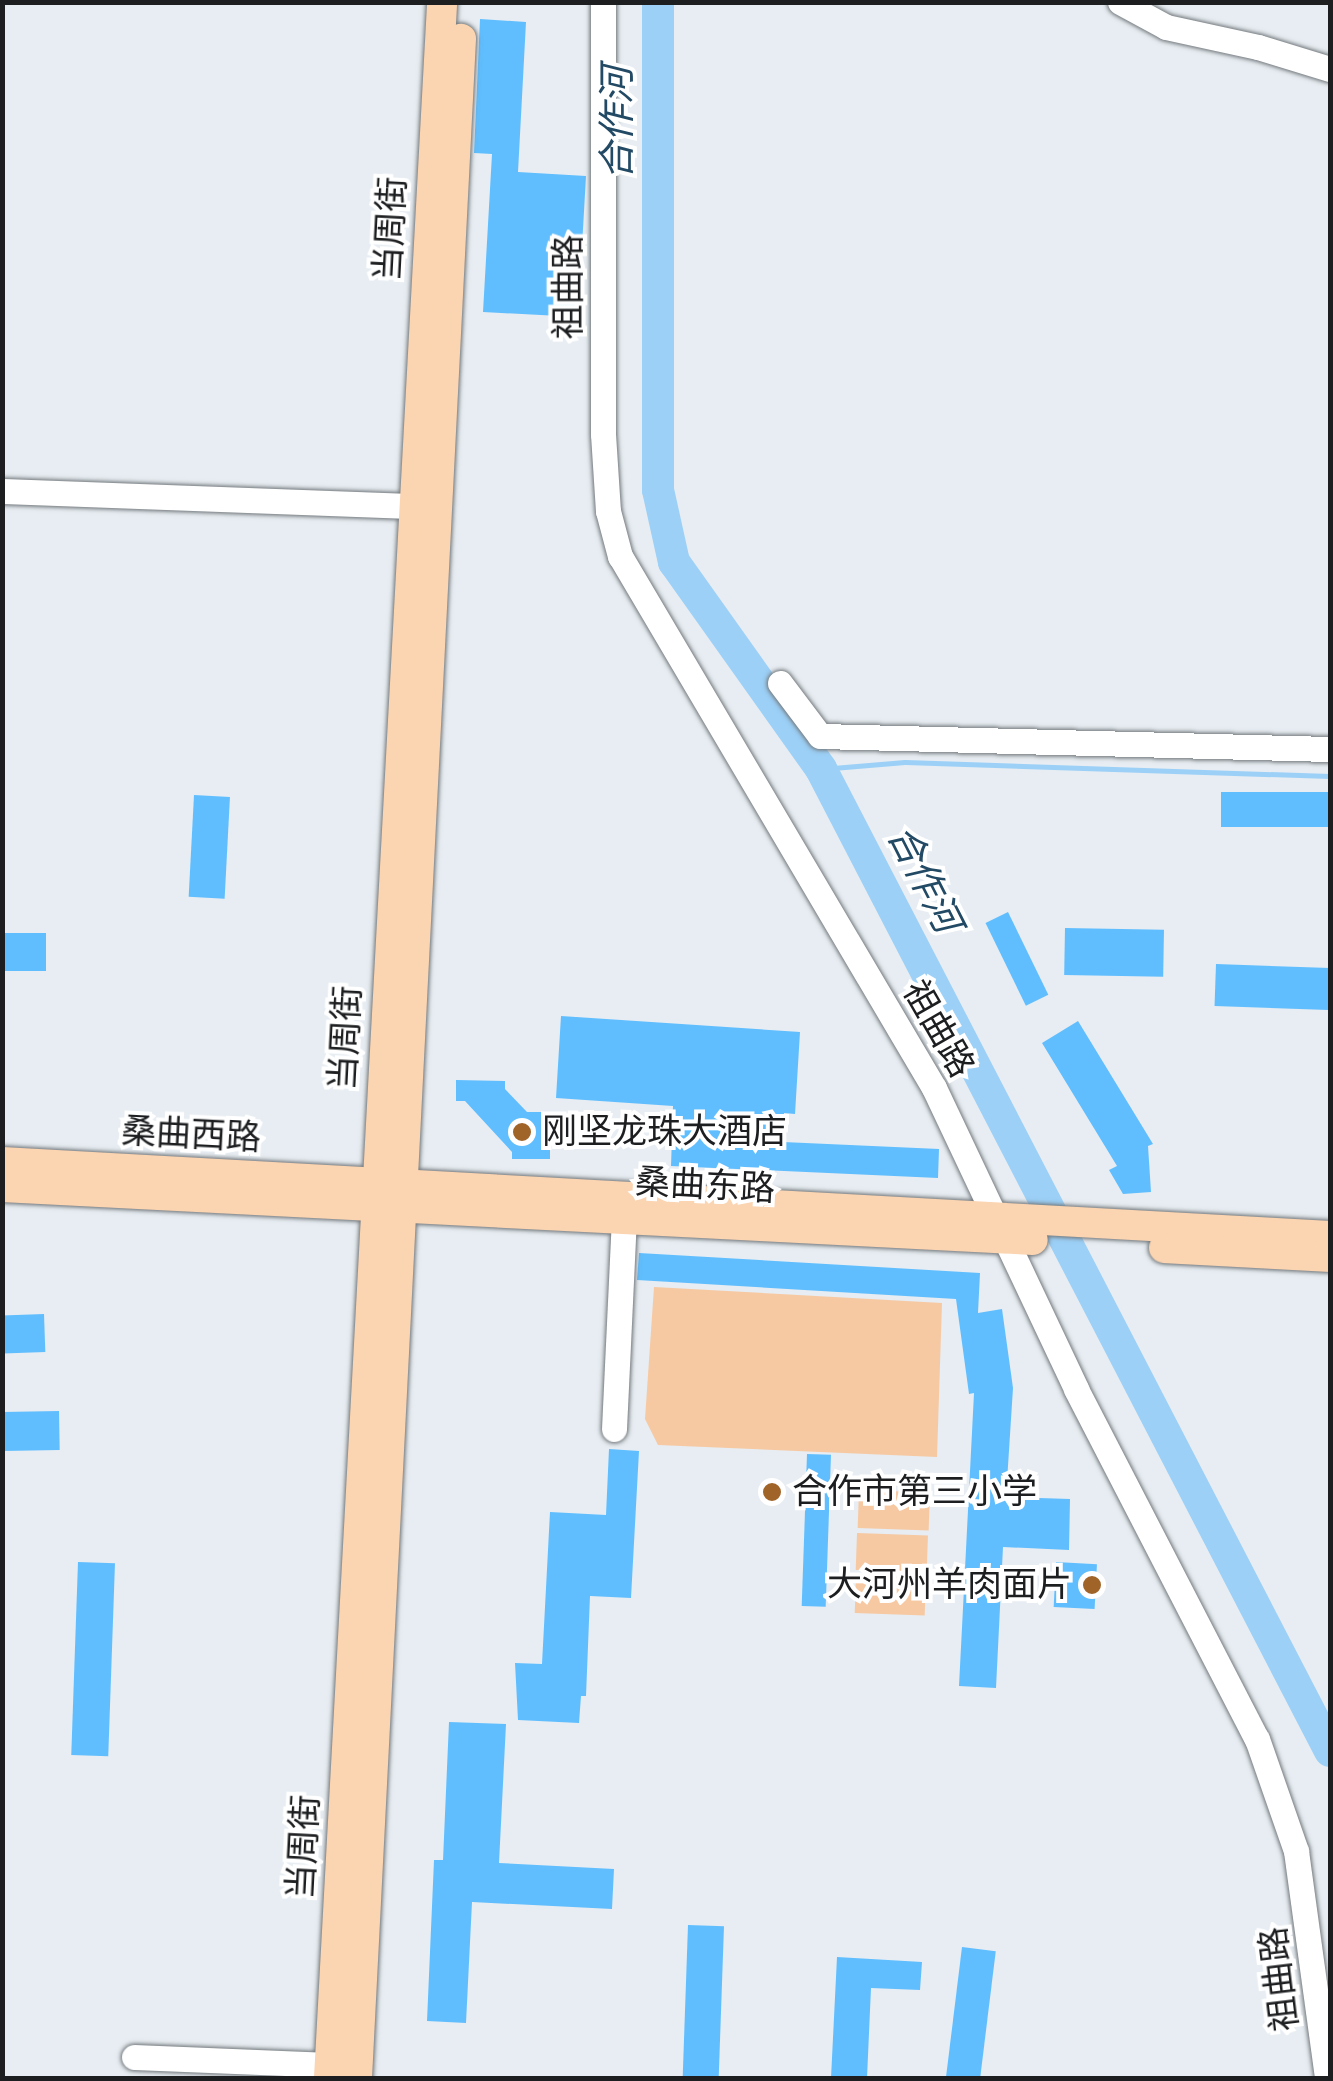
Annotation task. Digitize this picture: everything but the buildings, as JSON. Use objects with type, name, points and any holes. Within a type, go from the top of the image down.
[{"type":"main road","name":"当周街","points":[[388,1195],[412,506],[442,2]]},
{"type":"main road","name":"当周街","points":[[339,2074],[388,1195],[463,2]]},
{"type":"main road","name":"桑曲西路","points":[[2,1162],[388,1195]]},
{"type":"main road","name":"桑曲西路","points":[[2,1186],[388,1195]]},
{"type":"main road","name":"桑曲东路","points":[[388,1195],[624,1219],[1014,1229]]},
{"type":"main road","name":"桑曲东路","points":[[388,1195],[1014,1229]]},
{"type":"main road","points":[[1014,1229],[1330,1257]]},
{"type":"main road","points":[[1113,1235],[1330,1236]]},
{"type":"street","name":"祖曲路","points":[[603,2],[603,434],[612,534],[630,576],[1014,1229],[1076,1389],[1257,1739],[1296,1851],[1327,2078]]},
{"type":"street","points":[[1120,2],[1166,27],[1258,46],[1330,69]]},
{"type":"street","points":[[2,491],[412,506]]},
{"type":"street","points":[[780,683],[820,736],[1198,749],[1330,749]]},
{"type":"street","points":[[614,1428],[624,1219]]},
{"type":"street","points":[[134,2058],[339,2074]]},
{"type":"shaded area","points":[[654,1287],[942,1303],[937,1457],[658,1445],[645,1419]]},
{"type":"shaded area","points":[[859,1490],[930,1492],[929,1530],[858,1528]]},
{"type":"shaded area","points":[[857,1533],[928,1535],[927,1572],[856,1570]]},
{"type":"shaded area","points":[[856,1576],[926,1578],[925,1615],[855,1613]]},
{"type":"waterway","name":"合作河","points":[[658,2],[658,490],[674,562],[821,769],[1330,1751]]},
{"type":"waterway","points":[[821,769],[905,762],[1330,776]]},
{"type":"place","name":"刚坚龙珠大酒店","points":[[522,1132]]},
{"type":"place","name":"合作市第三小学","points":[[772,1492]]},
{"type":"place","name":"大河州羊肉面片","points":[[1092,1585]]}]
